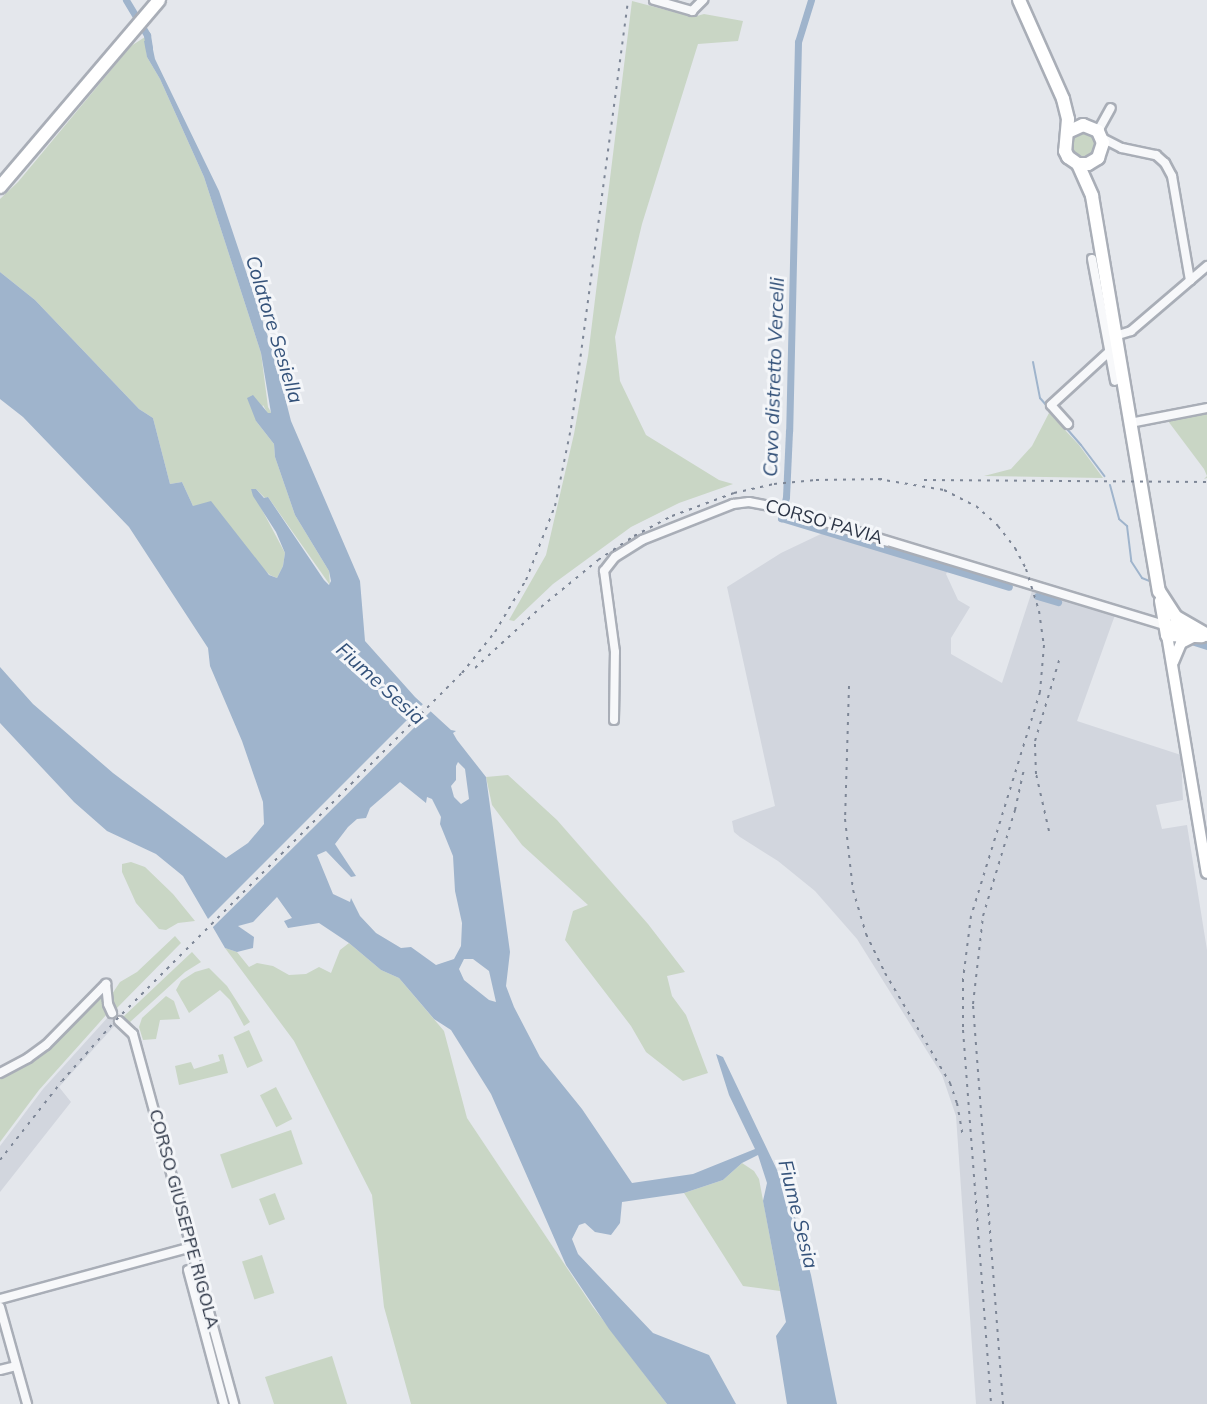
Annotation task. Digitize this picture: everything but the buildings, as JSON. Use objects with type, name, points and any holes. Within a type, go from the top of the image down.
[{"type":"main road","points":[[0,187],[159,0]]},
{"type":"main road","points":[[1019,0],[1063,99],[1068,132],[1064,144],[1065,151],[1068,157],[1078,164],[1092,196],[1114,344],[1130,423],[1207,873]]},
{"type":"main road","points":[[1063,99],[1093,130],[1097,158],[1092,196]]},
{"type":"main road","points":[[1068,132],[1093,130]]},
{"type":"main road","points":[[1078,164],[1097,158]]},
{"type":"main road","points":[[1159,591],[1168,608],[1200,634]]},
{"type":"main road","points":[[1166,630],[1200,634]]},
{"type":"main road","points":[[1172,666],[1176,650],[1181,643],[1200,634]]},
{"type":"street","points":[[654,0],[692,11],[703,0]]},
{"type":"street","points":[[1108,112],[1093,130],[1122,148],[1156,155],[1168,169],[1190,280]]},
{"type":"street","points":[[1097,158],[1122,148]]},
{"type":"street","points":[[1092,259],[1114,344],[1115,381]]},
{"type":"street","points":[[1068,424],[1051,405],[1114,344],[1207,266]]},
{"type":"street","points":[[1130,423],[1207,408]]},
{"type":"street","name":"CORSO PAVIA","points":[[614,720],[615,652],[604,582],[604,571],[607,565],[642,540],[708,512],[749,502],[783,509],[1166,630]]},
{"type":"street","points":[[0,1073],[46,1045],[106,984],[108,1004],[112,1013]]},
{"type":"street","name":"CORSO GIUSEPPE RIGOLA","points":[[119,1021],[133,1034],[234,1404]]},
{"type":"street","points":[[0,1299],[192,1247]]},
{"type":"street","points":[[188,1270],[224,1404]]},
{"type":"street","points":[[0,1307],[27,1404]]},
{"type":"street","points":[[0,1370],[16,1366]]},
{"type":"shaded area","points":[[823,533],[948,571],[946,574],[958,600],[970,607],[951,638],[951,654],[1002,683],[1032,591],[1115,615],[1077,721],[1181,755],[1183,800],[1156,805],[1162,829],[1187,825],[1207,950],[1207,1404],[976,1404],[956,1116],[942,1075],[857,939],[815,891],[778,861],[734,832],[732,821],[775,806],[727,587],[781,553]]},
{"type":"shaded area","points":[[109,1016],[117,1023],[59,1087],[71,1102],[0,1192],[0,1146],[43,1089]]},
{"type":"green space","points":[[632,1],[693,17],[704,14],[743,21],[738,41],[698,44],[642,224],[615,337],[620,381],[646,435],[719,480],[733,484],[679,503],[631,527],[553,584],[514,621],[509,620],[546,555],[574,434],[588,356]]},
{"type":"green space","points":[[145,37],[147,57],[160,79],[204,177],[261,353],[268,407],[272,414],[268,414],[263,405],[256,421],[274,444],[275,457],[295,515],[329,571],[330,585],[268,497],[265,498],[256,489],[251,489],[285,553],[283,566],[277,578],[270,575],[193,506],[182,482],[170,484],[153,418],[139,409],[35,300],[0,272],[0,199],[18,182],[131,46]]},
{"type":"green space","points":[[1083,132],[1088,133],[1094,139],[1094,149],[1088,155],[1083,156],[1078,155],[1072,149],[1071,144],[1072,139],[1078,133]]},
{"type":"green space","points":[[1049,413],[1079,445],[1103,478],[984,476],[1011,469],[1032,446]]},
{"type":"green space","points":[[1207,414],[1207,476],[1168,421]]},
{"type":"green space","points":[[508,775],[557,820],[648,924],[685,972],[667,976],[672,996],[686,1015],[708,1073],[683,1081],[646,1052],[631,1026],[565,940],[573,911],[588,905],[522,845],[492,805],[486,777]]},
{"type":"green space","points":[[131,862],[145,867],[173,894],[195,921],[178,923],[166,930],[159,929],[136,903],[122,872],[122,864]]},
{"type":"green space","points":[[175,936],[181,943],[114,1011],[112,994],[120,982],[137,972]]},
{"type":"green space","points":[[349,943],[381,970],[399,978],[444,1031],[467,1118],[593,1307],[667,1404],[411,1404],[384,1307],[372,1195],[294,1041],[225,948],[237,952],[249,967],[257,963],[273,966],[289,975],[306,974],[319,967],[331,973],[340,950]]},
{"type":"green space","points":[[192,952],[201,962],[185,972],[129,1023],[123,1017]]},
{"type":"green space","points":[[209,968],[227,986],[250,1022],[244,1026],[230,1000],[220,990],[189,1013],[176,990],[181,981],[195,972]]},
{"type":"green space","points":[[104,990],[107,1014],[39,1090],[0,1142],[0,1077],[47,1049]]},
{"type":"green space","points":[[166,996],[174,1001],[180,1019],[160,1020],[156,1039],[143,1040],[139,1027],[142,1018]]},
{"type":"green space","points":[[249,1030],[263,1061],[247,1068],[233,1037]]},
{"type":"green space","points":[[223,1054],[228,1073],[179,1085],[175,1066],[191,1062],[194,1069],[220,1061],[218,1055]]},
{"type":"green space","points":[[276,1087],[292,1119],[276,1127],[260,1095]]},
{"type":"green space","points":[[291,1130],[303,1164],[232,1188],[220,1154]]},
{"type":"green space","points":[[742,1163],[754,1171],[759,1179],[780,1291],[743,1286],[684,1193],[723,1180]]},
{"type":"green space","points":[[275,1193],[285,1219],[269,1225],[259,1199]]},
{"type":"green space","points":[[262,1255],[274,1293],[254,1300],[242,1261]]},
{"type":"green space","points":[[332,1356],[347,1404],[274,1404],[265,1377]]},
{"type":"water","name":"Fiume Sesia","points":[[151,40],[155,59],[219,191],[275,358],[291,421],[360,581],[365,641],[415,697],[451,730],[456,731],[453,733],[457,740],[486,777],[510,952],[506,986],[514,1007],[540,1057],[582,1109],[632,1183],[693,1174],[755,1149],[729,1095],[716,1054],[723,1057],[789,1195],[811,1275],[837,1404],[787,1404],[776,1336],[786,1322],[763,1201],[767,1183],[758,1155],[742,1163],[723,1180],[684,1193],[622,1202],[620,1223],[611,1235],[595,1232],[585,1223],[579,1225],[572,1239],[578,1254],[653,1333],[709,1355],[736,1404],[667,1404],[609,1329],[566,1265],[491,1094],[451,1030],[434,1019],[399,978],[381,970],[349,943],[319,923],[288,928],[284,921],[292,918],[277,897],[253,922],[238,926],[254,937],[253,948],[237,952],[225,948],[183,876],[156,854],[107,831],[74,802],[0,723],[0,667],[33,704],[113,773],[226,858],[248,843],[264,824],[263,802],[242,741],[210,666],[208,648],[129,527],[23,417],[0,399],[0,272],[35,300],[139,409],[153,418],[170,484],[182,482],[193,506],[211,501],[269,575],[277,578],[283,566],[285,553],[276,532],[253,496],[251,489],[256,489],[264,498],[268,497],[324,580],[329,585],[331,581],[329,571],[295,515],[275,457],[274,444],[256,421],[247,398],[253,395],[268,413],[271,413],[261,353],[204,177],[160,79],[147,57],[144,41]],"holes":[[[458,762],[465,769],[469,799],[461,804],[454,797],[451,786],[456,780]],[[400,782],[426,803],[427,797],[432,799],[441,817],[440,824],[453,856],[455,891],[462,923],[461,946],[454,959],[436,965],[411,947],[401,948],[376,933],[360,916],[351,898],[350,902],[333,894],[317,855],[326,851],[351,877],[356,876],[335,844],[357,819],[366,818],[370,808]],[[464,959],[473,959],[489,971],[496,1002],[489,1000],[464,980],[459,969]]]},
{"type":"pier","points":[[425,702],[433,709],[211,929],[206,921]]},
{"type":"waterway","name":"Colatore Sesiella","points":[[126,0],[147,35],[149,48]]},
{"type":"waterway","name":"Cavo distretto Vercelli","points":[[811,0],[798,42],[789,431],[786,497],[781,518],[1009,587]]},
{"type":"waterway","points":[[1033,362],[1040,398],[1081,445],[1104,476]]},
{"type":"waterway","points":[[1110,485],[1119,519],[1127,526],[1131,561],[1142,578],[1152,582]]},
{"type":"waterway","name":"Cavo distretto Vercelli","points":[[1037,596],[1058,602]]},
{"type":"waterway","name":"Cavo distretto Vercelli","points":[[1194,642],[1207,646]]},
{"type":"railway","points":[[0,1160],[62,1081],[116,1020],[462,673],[495,632],[526,580],[555,506],[571,428],[628,0]]},
{"type":"railway","points":[[878,479],[944,490],[976,506],[998,526],[1015,548],[1026,569],[1039,611],[1044,645],[1040,692],[971,916],[963,979],[963,1030],[991,1404]]},
{"type":"railway","points":[[475,668],[541,607],[598,560],[634,536],[672,516],[734,493],[774,484],[816,480],[885,479]]},
{"type":"railway","points":[[924,480],[1207,482]]},
{"type":"railway","points":[[1049,831],[1036,774],[1035,741],[1060,657]]},
{"type":"railway","points":[[849,686],[845,819],[853,890],[866,934],[885,973],[950,1083],[957,1103],[963,1136]]},
{"type":"railway","points":[[1003,1404],[973,1004],[983,916],[1015,810],[1024,769]]}]
